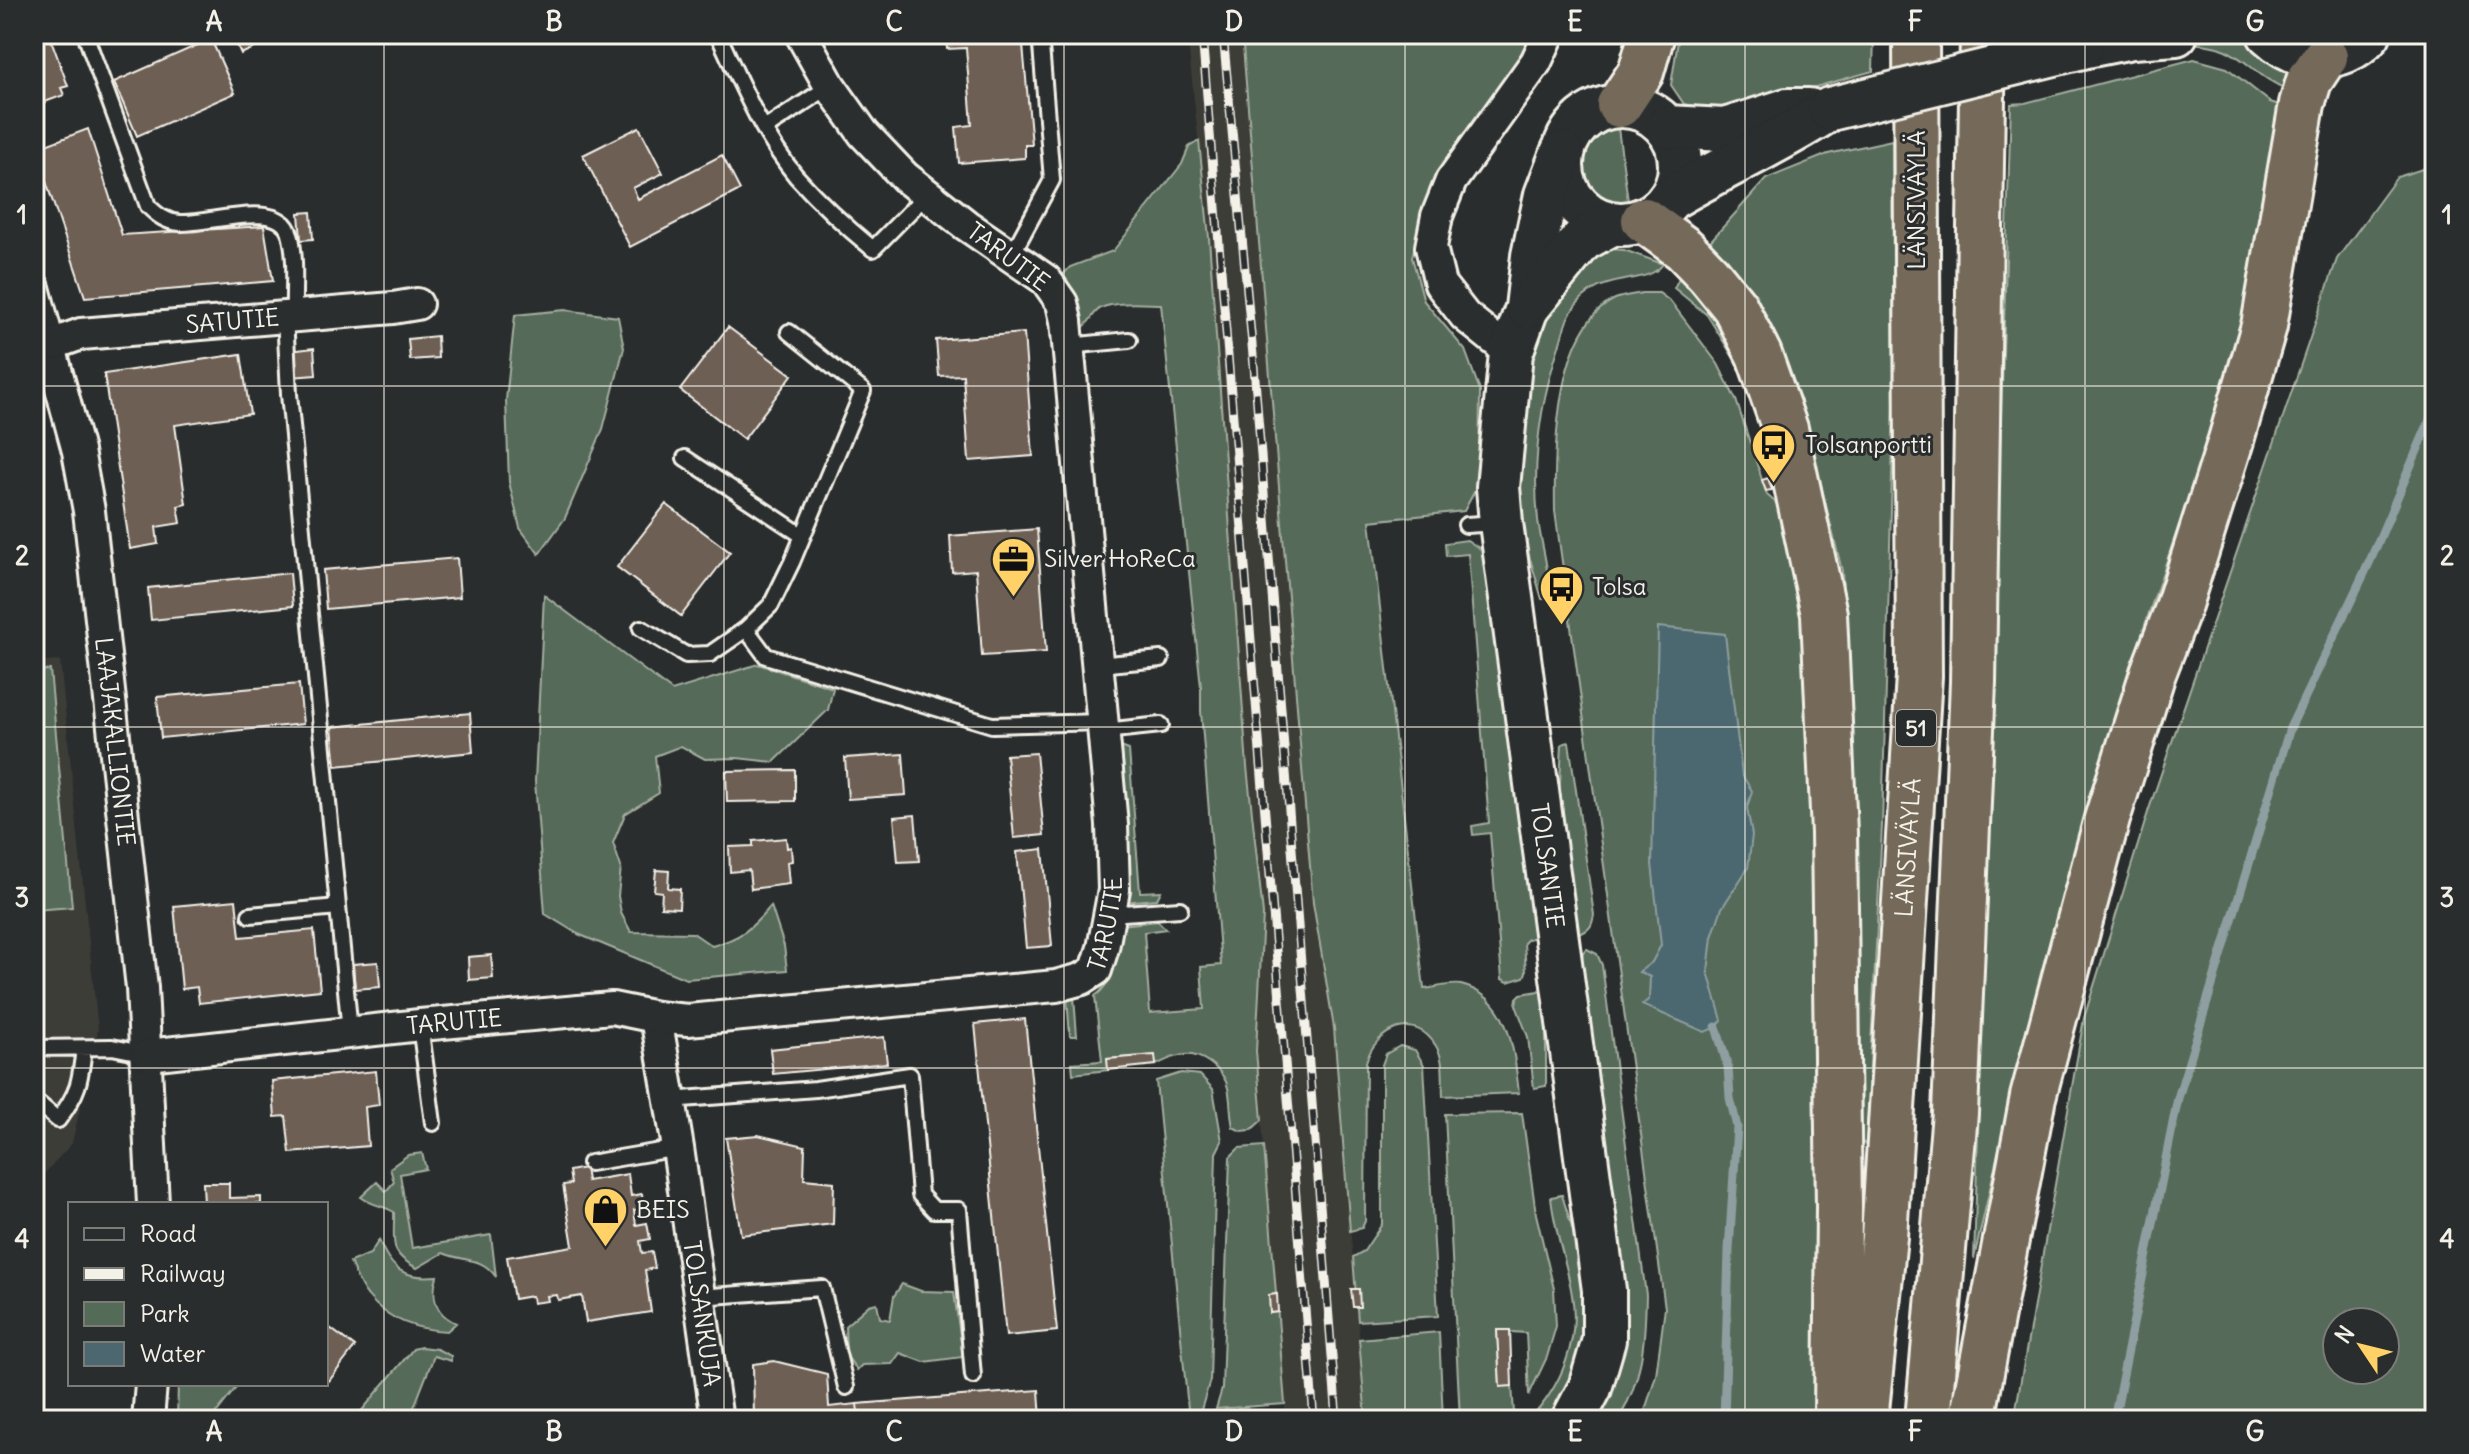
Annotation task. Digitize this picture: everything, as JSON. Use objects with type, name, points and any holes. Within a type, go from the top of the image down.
[{"type":"highway","points":[[1619,105],[1641,72],[1652,34]]},
{"type":"highway","name":"LÄNSIVÄYLÄ","points":[[1865,1420],[1884,1237],[1919,676],[1916,34]]},
{"type":"highway","name":"51","points":[[1928,1420],[1955,1113],[1973,682],[1983,34]]},
{"type":"highway","points":[[1972,1420],[2033,1097],[2107,819],[2153,673],[2200,540],[2264,326],[2302,104],[2309,81],[2325,57]]},
{"type":"highway","points":[[1641,214],[1684,249],[1709,275],[1735,307],[1759,355],[1785,429],[1824,614],[1835,881],[1839,1207],[1837,1420]]},
{"type":"street","name":"TARUTIE","points":[[148,1055],[350,1032],[612,1008],[688,1020],[1056,986],[1082,979],[1096,970],[1114,890],[1112,825],[1069,346],[1062,303],[1046,280],[905,177],[864,134],[830,86],[801,34]]},
{"type":"street","points":[[1511,353],[1465,316],[1440,284],[1431,247],[1437,216],[1451,181],[1536,62],[1549,34]]},
{"type":"street","points":[[1667,127],[1725,130],[1787,110],[1830,109],[2082,47],[2134,36],[2176,34]]},
{"type":"street","points":[[2269,34],[2282,46],[2303,55],[2325,57],[2345,52],[2369,34]]},
{"type":"street","points":[[1619,105],[1640,108],[1667,127],[1677,145],[1680,160],[1678,181],[1641,214],[1592,217],[1581,210],[1568,193],[1562,174],[1562,153],[1577,125],[1593,112],[1619,105]]},
{"type":"street","name":"TOLSANTIE","points":[[1527,308],[1582,240],[1641,214],[1791,135],[1830,109]]},
{"type":"street","name":"TOLSANTIE","points":[[1562,153],[1546,195],[1527,308],[1511,353],[1498,487],[1483,524],[1604,1290],[1604,1340],[1590,1388],[1573,1420]]},
{"type":"street","name":"LAAJAKALLIONTIE","points":[[34,288],[43,349],[78,451],[89,511],[148,1055],[153,1202]]},
{"type":"street","name":"SATUTIE","points":[[43,349],[81,334],[417,304]]},
{"type":"street","name":"TOLSANKUJA","points":[[656,1017],[717,1420]]},
{"type":"street","points":[[148,1420],[151,1386]]},
{"type":"lane","points":[[85,34],[148,206],[158,217],[179,223],[269,214],[283,221],[289,231],[293,256],[289,394],[350,1032]]},
{"type":"lane","points":[[718,34],[764,129],[794,174],[834,217],[873,249],[927,194]]},
{"type":"lane","points":[[1011,256],[1052,180],[1040,34]]},
{"type":"lane","points":[[764,129],[830,86]]},
{"type":"lane","points":[[641,628],[686,655],[710,654],[746,629],[771,605],[863,391],[789,332]]},
{"type":"lane","points":[[1069,346],[1129,340]]},
{"type":"lane","points":[[685,458],[803,536]]},
{"type":"lane","points":[[746,629],[766,656],[992,725],[1161,725]]},
{"type":"lane","points":[[1098,665],[1161,659]]},
{"type":"lane","points":[[250,915],[338,907]]},
{"type":"lane","points":[[1109,914],[1180,909]]},
{"type":"lane","points":[[420,1025],[433,1123]]},
{"type":"lane","points":[[34,1048],[112,1047],[148,1055]]},
{"type":"lane","points":[[34,1100],[58,1120],[74,1099],[80,1083],[84,1048]]},
{"type":"lane","points":[[669,1100],[816,1089],[910,1075],[920,1195],[934,1210],[959,1210],[973,1376]]},
{"type":"lane","points":[[590,1163],[678,1148]]},
{"type":"lane","points":[[698,1297],[822,1288],[846,1387]]},
{"type":"shaded area","points":[[1187,34],[1242,34],[1313,903],[1334,1028],[1366,1420],[1286,1420],[1256,1051],[1263,914],[1247,767],[1209,238]]},
{"type":"shaded area","points":[[60,661],[98,1030],[72,1143],[34,1185],[34,663]]},
{"type":"green space","points":[[1242,34],[1531,34],[1511,73],[1459,141],[1431,186],[1412,257],[1424,301],[1465,350],[1480,391],[1479,483],[1464,511],[1370,521],[1424,989],[1461,985],[1478,991],[1490,1001],[1507,1028],[1519,1093],[1443,1096],[1441,1057],[1427,1035],[1407,1027],[1387,1033],[1371,1050],[1366,1062],[1365,1221],[1362,1228],[1350,1231],[1334,1028],[1313,903]]},
{"type":"green space","points":[[1679,34],[1874,34],[1873,71],[1743,107],[1712,111],[1684,104],[1671,85]]},
{"type":"green space","points":[[2196,34],[2247,34],[2298,65],[2291,91],[2262,76],[2231,53],[2203,44],[2183,44]]},
{"type":"green space","points":[[2194,59],[2227,68],[2270,102],[2286,107],[2271,196],[2238,343],[2119,704],[2078,842],[2023,1049],[1974,1259],[2011,104]]},
{"type":"green space","points":[[1617,121],[1628,201],[1600,197],[1582,180],[1579,168],[1579,156],[1584,144],[1596,130]]},
{"type":"green space","points":[[1892,140],[1894,405],[1882,826],[1866,1146],[1854,1132],[1856,813],[1842,571],[1800,398],[1743,283],[1706,246],[1766,179],[1828,154]]},
{"type":"green space","points":[[1199,141],[1209,238],[1247,767],[1263,914],[1256,1051],[1262,1120],[1251,1130],[1241,1131],[1233,1127],[1226,1082],[1210,1063],[1198,1057],[1183,1055],[1156,1065],[1154,1055],[1108,1059],[1108,1070],[1073,1074],[1072,1063],[1102,1061],[1095,996],[1112,973],[1120,925],[1158,921],[1166,929],[1144,932],[1150,1013],[1204,1009],[1201,967],[1221,965],[1201,687],[1161,304],[1109,305],[1097,311],[1080,330],[1061,277],[1070,267],[1113,251],[1182,164],[1189,147]]},
{"type":"green space","points":[[2435,165],[2435,1420],[2014,1420],[2084,1018],[2149,809],[2337,259],[2397,177]]},
{"type":"green space","points":[[1596,248],[1624,250],[1663,264],[1645,276],[1593,290],[1581,299],[1567,321],[1548,386],[1537,453],[1536,498],[1548,579],[1546,599],[1542,599],[1520,525],[1516,446],[1534,344],[1558,285]]},
{"type":"green space","points":[[1681,274],[1718,305],[1745,361],[1738,365],[1707,315],[1674,288]]},
{"type":"green space","points":[[1642,293],[1659,293],[1671,302],[1718,364],[1736,400],[1767,495],[1782,508],[1802,568],[1818,876],[1820,1420],[1642,1420],[1656,1375],[1665,1308],[1555,511],[1555,458],[1568,366],[1579,338],[1594,316],[1613,300]]},
{"type":"green space","points":[[565,310],[618,317],[624,348],[603,429],[565,518],[539,554],[520,528],[509,482],[506,400],[515,315]]},
{"type":"green space","points":[[1467,540],[1485,552],[1540,936],[1524,943],[1524,977],[1508,982],[1502,979],[1490,833],[1473,835],[1472,826],[1489,823],[1468,554],[1446,556],[1445,543]]},
{"type":"green space","points":[[544,595],[672,691],[758,664],[833,688],[828,710],[774,762],[705,759],[681,746],[655,756],[659,793],[625,814],[613,843],[621,867],[618,896],[621,913],[631,932],[693,933],[712,946],[745,932],[771,906],[784,946],[787,970],[686,979],[578,934],[545,914],[535,781]]},
{"type":"green space","points":[[50,670],[72,907],[34,910],[34,671]]},
{"type":"green space","points":[[1569,742],[1594,915],[1590,927],[1579,934],[1573,930],[1558,823],[1562,744]]},
{"type":"green space","points":[[1118,746],[1129,750],[1140,892],[1161,891],[1157,899],[1123,902]]},
{"type":"green space","points":[[1587,949],[1597,954],[1602,965],[1646,1295],[1638,1375],[1618,1420],[1596,1420],[1613,1387],[1623,1342],[1581,966],[1583,952]]},
{"type":"green space","points":[[1546,990],[1546,1086],[1534,1088],[1528,1037],[1516,1005],[1521,994]]},
{"type":"green space","points":[[1067,997],[1074,997],[1077,1036],[1070,1036]]},
{"type":"green space","points":[[1400,1046],[1415,1050],[1424,1065],[1438,1316],[1358,1321],[1353,1257],[1364,1251],[1382,1224],[1382,1065],[1386,1054]]},
{"type":"green space","points":[[1181,1073],[1200,1075],[1213,1089],[1222,1141],[1216,1153],[1210,1380],[1198,1420],[1176,1420],[1159,1413],[1188,1409],[1156,1081]]},
{"type":"green space","points":[[1522,1113],[1536,1214],[1554,1289],[1556,1326],[1547,1357],[1529,1395],[1526,1333],[1497,1331],[1500,1386],[1512,1386],[1514,1413],[1503,1420],[1460,1420],[1445,1114]]},
{"type":"green space","points":[[1264,1146],[1285,1404],[1216,1409],[1222,1389],[1230,1157],[1239,1148]]},
{"type":"green space","points":[[422,1153],[426,1169],[400,1174],[412,1248],[491,1235],[496,1277],[479,1263],[443,1253],[417,1268],[407,1263],[395,1246],[394,1212],[361,1197],[377,1182],[386,1191],[394,1182],[390,1168],[408,1155]]},
{"type":"green space","points":[[1562,1195],[1585,1282],[1587,1325],[1584,1347],[1578,1370],[1552,1420],[1529,1420],[1559,1378],[1573,1329],[1572,1295],[1551,1197]]},
{"type":"green space","points":[[379,1240],[388,1259],[400,1270],[416,1276],[437,1276],[434,1291],[436,1304],[443,1315],[456,1323],[447,1331],[404,1322],[384,1311],[365,1292],[350,1262],[370,1254]]},
{"type":"green space","points":[[902,1284],[921,1291],[954,1292],[963,1357],[924,1362],[900,1353],[892,1364],[862,1365],[857,1370],[846,1355],[845,1326],[869,1305],[877,1303],[880,1318],[890,1320],[894,1296]]},
{"type":"green space","points":[[1439,1332],[1443,1420],[1366,1420],[1359,1339]]},
{"type":"green space","points":[[413,1349],[437,1349],[451,1356],[451,1361],[434,1356],[409,1420],[354,1420]]},
{"type":"green space","points":[[178,1386],[237,1386],[214,1416],[217,1420],[177,1420]]},
{"type":"water","points":[[1658,627],[1725,634],[1742,775],[1752,791],[1747,808],[1752,835],[1748,868],[1722,908],[1712,937],[1708,972],[1722,1020],[1705,1032],[1642,1005],[1649,999],[1650,977],[1639,972],[1652,962],[1661,945],[1652,864]]},
{"type":"building","points":[[34,34],[49,34],[68,86],[61,88],[64,95],[34,106]]},
{"type":"building","points":[[232,34],[285,34],[241,54]]},
{"type":"building","points":[[946,34],[1022,34],[1032,145],[1025,145],[1025,158],[959,163],[956,127],[972,125],[966,48],[947,49]]},
{"type":"building","points":[[211,39],[235,93],[137,136],[114,82]]},
{"type":"building","points":[[639,127],[663,173],[633,188],[638,199],[722,155],[740,190],[630,247],[583,155]]},
{"type":"building","points":[[88,129],[122,235],[264,226],[273,281],[85,297],[35,149]]},
{"type":"building","points":[[311,212],[313,239],[301,240],[299,213]]},
{"type":"building","points":[[728,327],[792,375],[744,439],[680,390]]},
{"type":"building","points":[[1024,333],[1033,456],[969,461],[963,375],[939,376],[936,340]]},
{"type":"building","points":[[437,336],[438,358],[410,360],[408,339]]},
{"type":"building","points":[[314,348],[316,375],[291,377],[289,351]]},
{"type":"building","points":[[241,354],[250,414],[175,425],[186,504],[178,506],[181,523],[156,527],[158,544],[130,549],[104,374]]},
{"type":"building","points":[[1768,478],[1772,490],[1766,491],[1762,480]]},
{"type":"building","points":[[666,504],[730,552],[681,616],[617,567]]},
{"type":"building","points":[[1037,529],[1046,652],[982,656],[976,570],[952,572],[950,536]]},
{"type":"building","points":[[457,558],[460,597],[326,609],[323,570]]},
{"type":"building","points":[[290,573],[293,606],[151,620],[148,588]]},
{"type":"building","points":[[299,684],[303,724],[161,738],[157,697]]},
{"type":"building","points":[[470,713],[473,752],[336,766],[332,727]]},
{"type":"building","points":[[1036,753],[1044,835],[1014,838],[1006,755]]},
{"type":"building","points":[[903,754],[906,795],[848,799],[845,758]]},
{"type":"building","points":[[795,770],[795,801],[727,802],[726,771]]},
{"type":"building","points":[[915,815],[919,861],[898,862],[894,817]]},
{"type":"building","points":[[786,838],[787,848],[791,847],[792,861],[787,862],[789,884],[751,889],[749,870],[730,872],[729,847],[753,846],[753,841]]},
{"type":"building","points":[[1043,849],[1052,946],[1026,948],[1017,852]]},
{"type":"building","points":[[656,870],[669,871],[668,888],[680,889],[679,908],[661,907],[662,892],[654,891]]},
{"type":"building","points":[[236,900],[240,937],[314,930],[320,990],[199,1003],[197,987],[182,989],[174,906]]},
{"type":"building","points":[[491,955],[493,978],[469,980],[468,957]]},
{"type":"building","points":[[378,962],[380,987],[355,989],[353,964]]},
{"type":"building","points":[[1025,1019],[1057,1331],[1006,1336],[975,1024]]},
{"type":"building","points":[[884,1037],[887,1063],[773,1074],[770,1049]]},
{"type":"building","points":[[1155,1055],[1156,1065],[1108,1070],[1107,1059]]},
{"type":"building","points":[[376,1071],[379,1105],[365,1107],[368,1146],[290,1153],[286,1116],[275,1117],[272,1081]]},
{"type":"building","points":[[758,1135],[805,1146],[804,1179],[834,1182],[833,1224],[741,1235],[726,1138]]},
{"type":"building","points":[[585,1168],[587,1181],[628,1174],[631,1196],[642,1194],[644,1209],[634,1210],[636,1225],[647,1223],[650,1239],[640,1241],[642,1253],[652,1252],[655,1268],[645,1270],[651,1312],[586,1322],[582,1296],[558,1300],[557,1295],[547,1296],[548,1301],[533,1303],[532,1296],[514,1299],[507,1257],[573,1246],[563,1185],[571,1184],[569,1171]]},
{"type":"building","points":[[203,1183],[229,1183],[229,1198],[261,1197],[261,1202],[204,1202]]},
{"type":"building","points":[[1351,1289],[1359,1289],[1360,1307],[1353,1307]]},
{"type":"building","points":[[1277,1294],[1278,1312],[1270,1313],[1269,1295]]},
{"type":"building","points":[[328,1327],[355,1347],[328,1380]]},
{"type":"building","points":[[1497,1330],[1510,1330],[1512,1386],[1500,1387]]},
{"type":"building","points":[[774,1361],[827,1374],[829,1407],[857,1404],[859,1420],[754,1420],[753,1364]]},
{"type":"building","points":[[1039,1390],[1041,1420],[859,1420],[857,1404]]},
{"type":"waterway","points":[[2114,1420],[2178,1098],[2290,728],[2370,561],[2433,413]]},
{"type":"waterway","points":[[1716,1027],[1728,1067],[1730,1098],[1737,1127],[1729,1250],[1724,1420]]},
{"type":"railway","points":[[1202,34],[1314,1420]]},
{"type":"railway","points":[[1223,34],[1254,366],[1337,1420]]},
{"type":"place","name":"Tolsanportti","points":[[1774,484]]},
{"type":"place","name":"Silver HoReCa","points":[[1013,598]]},
{"type":"place","name":"Tolsa","points":[[1561,626]]},
{"type":"place","name":"BEIS","points":[[605,1249]]}]
